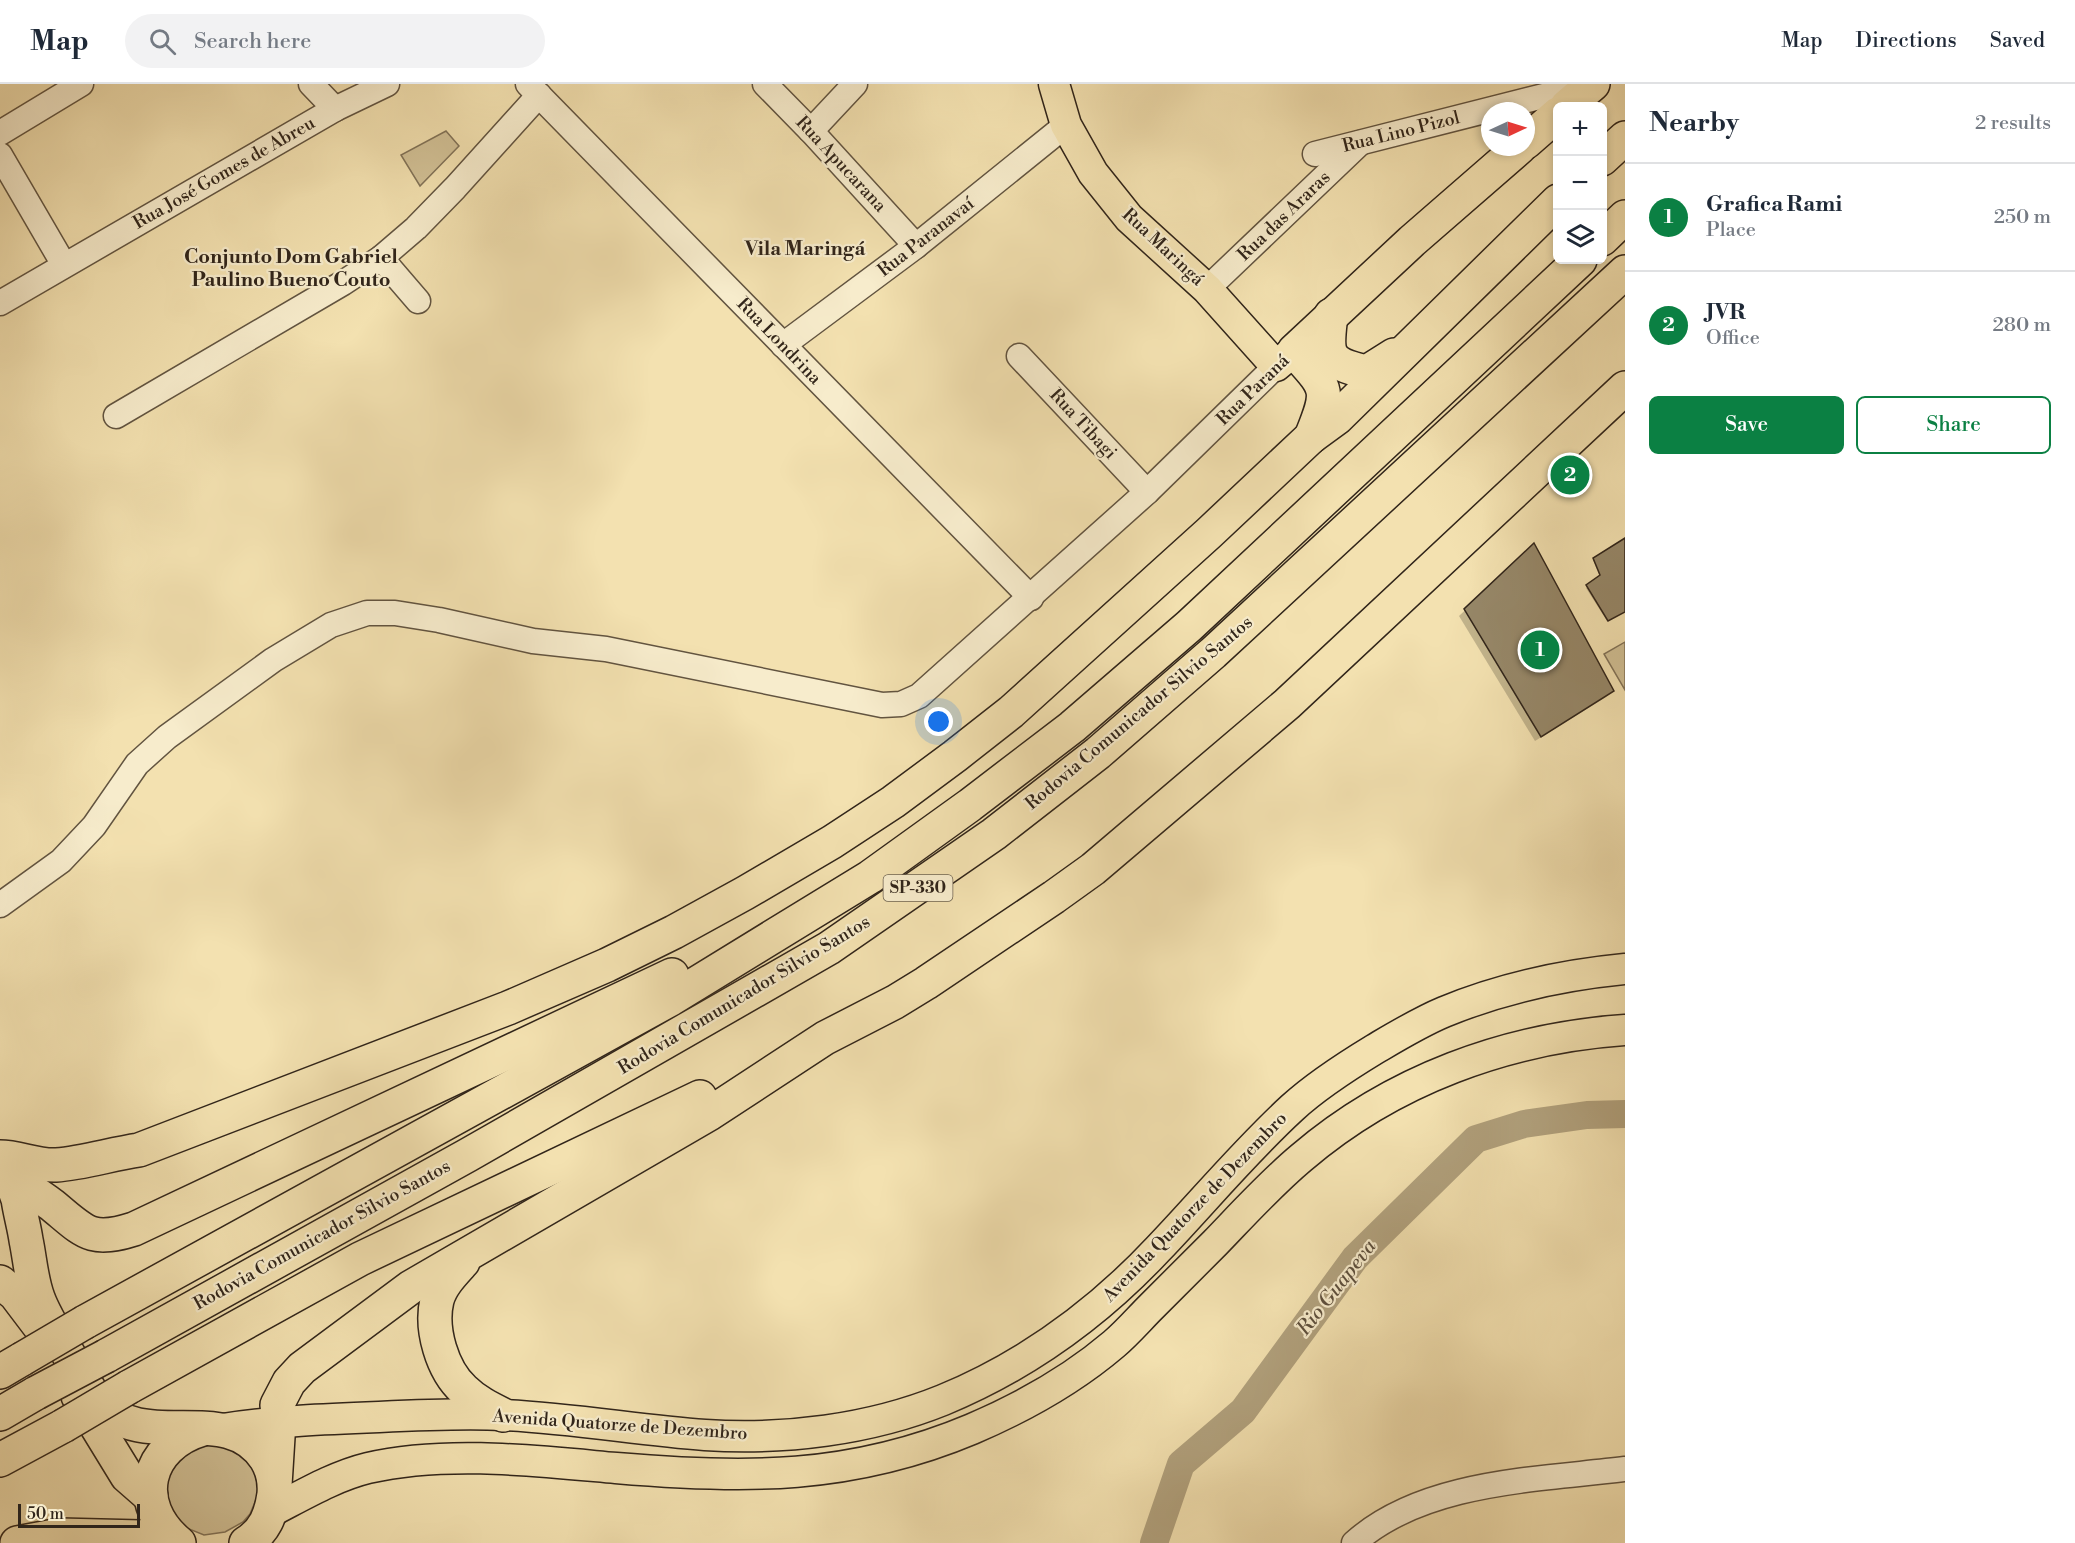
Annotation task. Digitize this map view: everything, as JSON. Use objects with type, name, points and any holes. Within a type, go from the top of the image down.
[{"type":"highway","points":[[1572,102],[1592,84]]},
{"type":"highway","points":[[1535,134],[1553,118]]},
{"type":"highway","points":[[1605,156],[1625,138]]},
{"type":"highway","name":"Rua Paraná","points":[[1285,358],[1412,241],[1510,156]]},
{"type":"highway","points":[[2,1166],[55,1165],[100,1159],[139,1150],[508,1008],[607,965],[674,932],[832,842],[929,776],[1011,712],[1209,533],[1311,437],[1337,418],[1553,205]]},
{"type":"highway","points":[[1607,234],[1625,218]]},
{"type":"highway","name":"Rodovia Comunicador Silvio Santos","points":[[11,1365],[671,999],[870,877],[1072,727],[1189,626],[1576,264]]},
{"type":"highway","name":"Rodovia Comunicador Silvio Santos","points":[[0,1414],[488,1143],[829,948],[994,834],[1098,753],[1213,653],[1625,272]]},
{"type":"highway","points":[[1331,315],[1327,344],[1330,356],[1351,369],[1367,372]]},
{"type":"highway","points":[[1285,358],[1320,380],[1336,387],[1345,387],[1353,384],[1426,331]]},
{"type":"highway","points":[[1311,437],[1324,401],[1320,380]]},
{"type":"highway","points":[[0,1460],[360,1259],[825,1038],[895,1002],[926,983],[1054,897],[1118,849],[1287,704],[1625,388]]},
{"type":"highway","points":[[2,1166],[52,1205],[73,1225],[88,1233],[101,1236],[134,1229],[662,979],[774,935]]},
{"type":"highway","points":[[265,1521],[279,1421],[277,1405],[282,1392],[302,1368],[411,1287],[476,1247],[529,1220],[709,1114],[825,1038]]},
{"type":"highway","points":[[26,1239],[33,1225],[82,1179],[123,1161],[139,1150]]},
{"type":"highway","points":[[2,1166],[18,1199],[37,1298],[100,1404],[123,1420],[138,1425],[214,1429],[242,1436],[259,1448],[270,1465],[265,1521]]},
{"type":"highway","points":[[476,1247],[447,1279],[437,1299],[435,1318],[437,1338],[450,1373],[463,1389],[484,1405],[503,1415]]},
{"type":"highway","points":[[0,1282],[15,1294],[36,1321],[114,1457],[135,1485],[151,1497]]},
{"type":"highway","points":[[173,1538],[156,1516],[151,1497],[152,1478],[158,1460],[171,1445],[187,1434],[214,1429]]},
{"type":"highway","points":[[17,1543],[60,1535],[99,1539],[173,1538]]},
{"type":"main road","name":"Rua Maringá","points":[[1054,84],[1066,125],[1093,173],[1129,218],[1285,358]]},
{"type":"main road","name":"Avenida Quatorze de Dezembro","points":[[214,1429],[279,1421],[426,1415],[503,1415],[706,1435],[760,1436],[809,1433],[881,1420],[940,1402],[990,1379],[1050,1344],[1083,1320],[1115,1292],[1253,1146],[1295,1105],[1351,1064],[1409,1029],[1443,1012],[1485,996],[1534,982],[1582,973],[1625,969]]},
{"type":"main road","name":"Avenida Quatorze de Dezembro","points":[[265,1521],[346,1475],[368,1468],[422,1460],[512,1459],[702,1474],[768,1475],[816,1471],[907,1453],[972,1429],[1009,1412],[1059,1384],[1114,1344],[1285,1172],[1332,1133],[1376,1105],[1462,1063],[1500,1051],[1547,1039],[1625,1030]]},
{"type":"main road","points":[[1114,1344],[1112,1332],[1184,1264],[1187,1251],[1176,1230]]},
{"type":"main road","points":[[907,1453],[919,1433],[987,1406],[1050,1370],[1054,1361],[1050,1344]]},
{"type":"street","points":[[0,133],[81,84]]},
{"type":"street","points":[[311,84],[335,109]]},
{"type":"street","name":"Rua José Gomes de Abreu","points":[[0,303],[335,109],[387,84]]},
{"type":"street","name":"Rua Apucarana","points":[[765,84],[916,246]]},
{"type":"street","points":[[811,131],[855,84]]},
{"type":"street","name":"Rua Lino Pizol","points":[[1315,154],[1592,84]]},
{"type":"street","points":[[116,416],[344,283],[381,258],[416,228],[447,196],[533,89]]},
{"type":"street","name":"Rua Londrina","points":[[533,89],[1031,598]]},
{"type":"street","name":"Rua Paranavaí","points":[[783,345],[916,246],[1066,125]]},
{"type":"street","name":"Rua das Araras","points":[[1207,289],[1361,142]]},
{"type":"street","points":[[0,155],[64,265]]},
{"type":"street","points":[[381,258],[418,301]]},
{"type":"street","name":"Rua Tibagi","points":[[1019,356],[1147,492]]},
{"type":"street","name":"Rua Paraná","points":[[0,905],[61,861],[94,826],[137,764],[167,737],[273,660],[331,625],[367,614],[395,612],[533,641],[606,649],[882,705],[901,704],[920,696],[1147,492],[1285,358]]},
{"type":"street","points":[[1354,1543],[1379,1535],[1396,1513],[1422,1502],[1451,1494],[1489,1486],[1625,1469]]},
{"type":"shaded area","points":[[446,131],[459,146],[420,186],[401,155]]},
{"type":"shaded area","points":[[1625,642],[1625,690],[1604,654]]},
{"type":"shaded area","points":[[218,1438],[253,1464],[258,1495],[250,1514],[243,1522],[225,1532],[204,1535],[184,1527],[164,1502],[169,1459]]},
{"type":"building","points":[[1575,460],[1586,471],[1567,491],[1554,479]]},
{"type":"building","points":[[1625,538],[1625,612],[1608,621],[1586,585],[1600,575],[1593,558]]},
{"type":"building","points":[[1534,543],[1614,691],[1541,737],[1464,609]]},
{"type":"waterway","name":"Rio Guapeva","points":[[1154,1543],[1181,1464],[1243,1411],[1355,1258],[1476,1139],[1524,1124],[1587,1115],[1625,1114]]},
{"type":"place","name":"JVR","points":[[1570,475]]},
{"type":"place","name":"Grafica Rami","points":[[1540,650]]},
{"type":"district","name":"Vila Maringá","points":[[805,249]]},
{"type":"district","name":"Conjunto Dom Gabriel Paulino Bueno Couto","points":[[291,268]]}]
